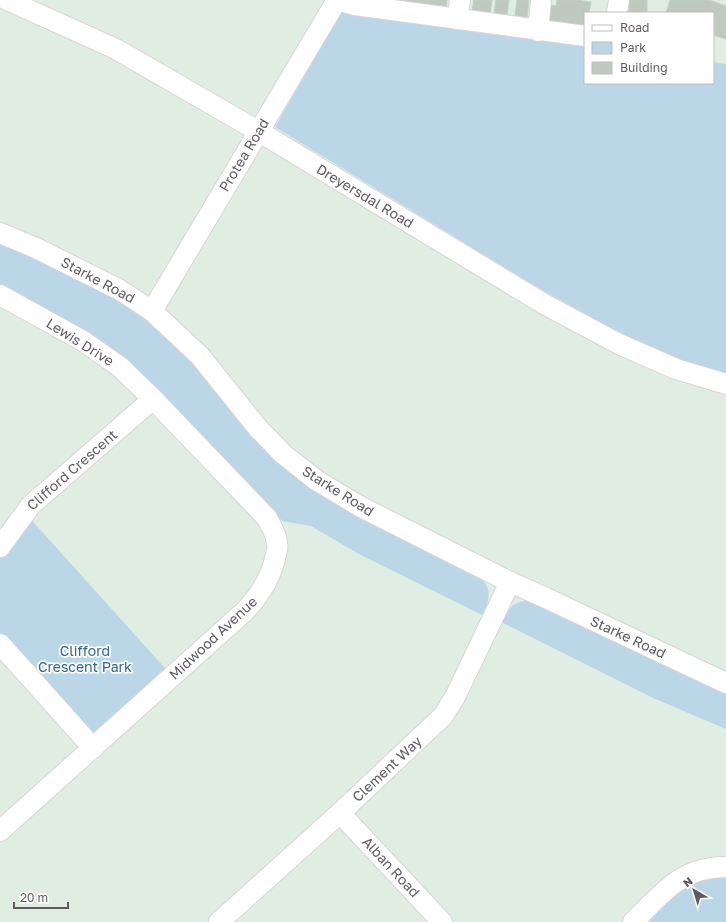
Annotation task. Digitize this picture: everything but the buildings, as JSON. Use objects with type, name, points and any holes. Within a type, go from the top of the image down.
[{"type":"street","name":"Dreyersdal Road","points":[[7,0],[116,49],[258,131],[544,304],[619,344],[676,369],[726,384]]},
{"type":"street","name":"Protea Road","points":[[152,311],[337,0]]},
{"type":"street","points":[[337,0],[355,5],[584,36]]},
{"type":"street","points":[[457,19],[460,0]]},
{"type":"street","points":[[538,30],[542,0]]},
{"type":"street","points":[[617,12],[619,0]]},
{"type":"street","name":"Starke Road","points":[[0,233],[36,248],[120,290],[152,311],[200,356],[257,427],[283,454],[311,477],[337,494],[510,582],[726,683]]},
{"type":"street","name":"Lewis Drive","points":[[0,295],[83,341],[120,367],[153,399]]},
{"type":"street","name":"Clifford Crescent","points":[[0,547],[31,505],[153,399]]},
{"type":"street","name":"Midwood Avenue","points":[[0,831],[245,611],[257,598],[266,584],[274,563],[278,545],[267,518],[153,399]]},
{"type":"street","name":"Clement Way","points":[[219,922],[340,813],[443,716],[455,697],[510,582]]},
{"type":"street","points":[[0,644],[93,748]]},
{"type":"street","name":"Alban Road","points":[[340,813],[442,922]]},
{"type":"street","points":[[633,922],[671,886],[685,875],[702,869],[726,867]]},
{"type":"green space","points":[[341,12],[584,45],[584,84],[714,84],[714,62],[726,64],[726,377],[682,362],[625,336],[530,283],[275,127]]},
{"type":"green space","points":[[0,243],[74,276],[111,296],[145,320],[182,351],[200,371],[245,428],[478,574],[486,584],[489,594],[487,604],[482,615],[357,553],[311,526],[282,521],[196,429],[123,357],[0,284]]},
{"type":"green space","name":"Clifford Crescent Park","points":[[26,514],[172,676],[93,748],[0,643],[0,550]]},
{"type":"green space","points":[[527,600],[726,692],[726,729],[653,698],[501,622],[511,607]]},
{"type":"green space","points":[[726,868],[726,922],[636,922],[681,880]]}]
